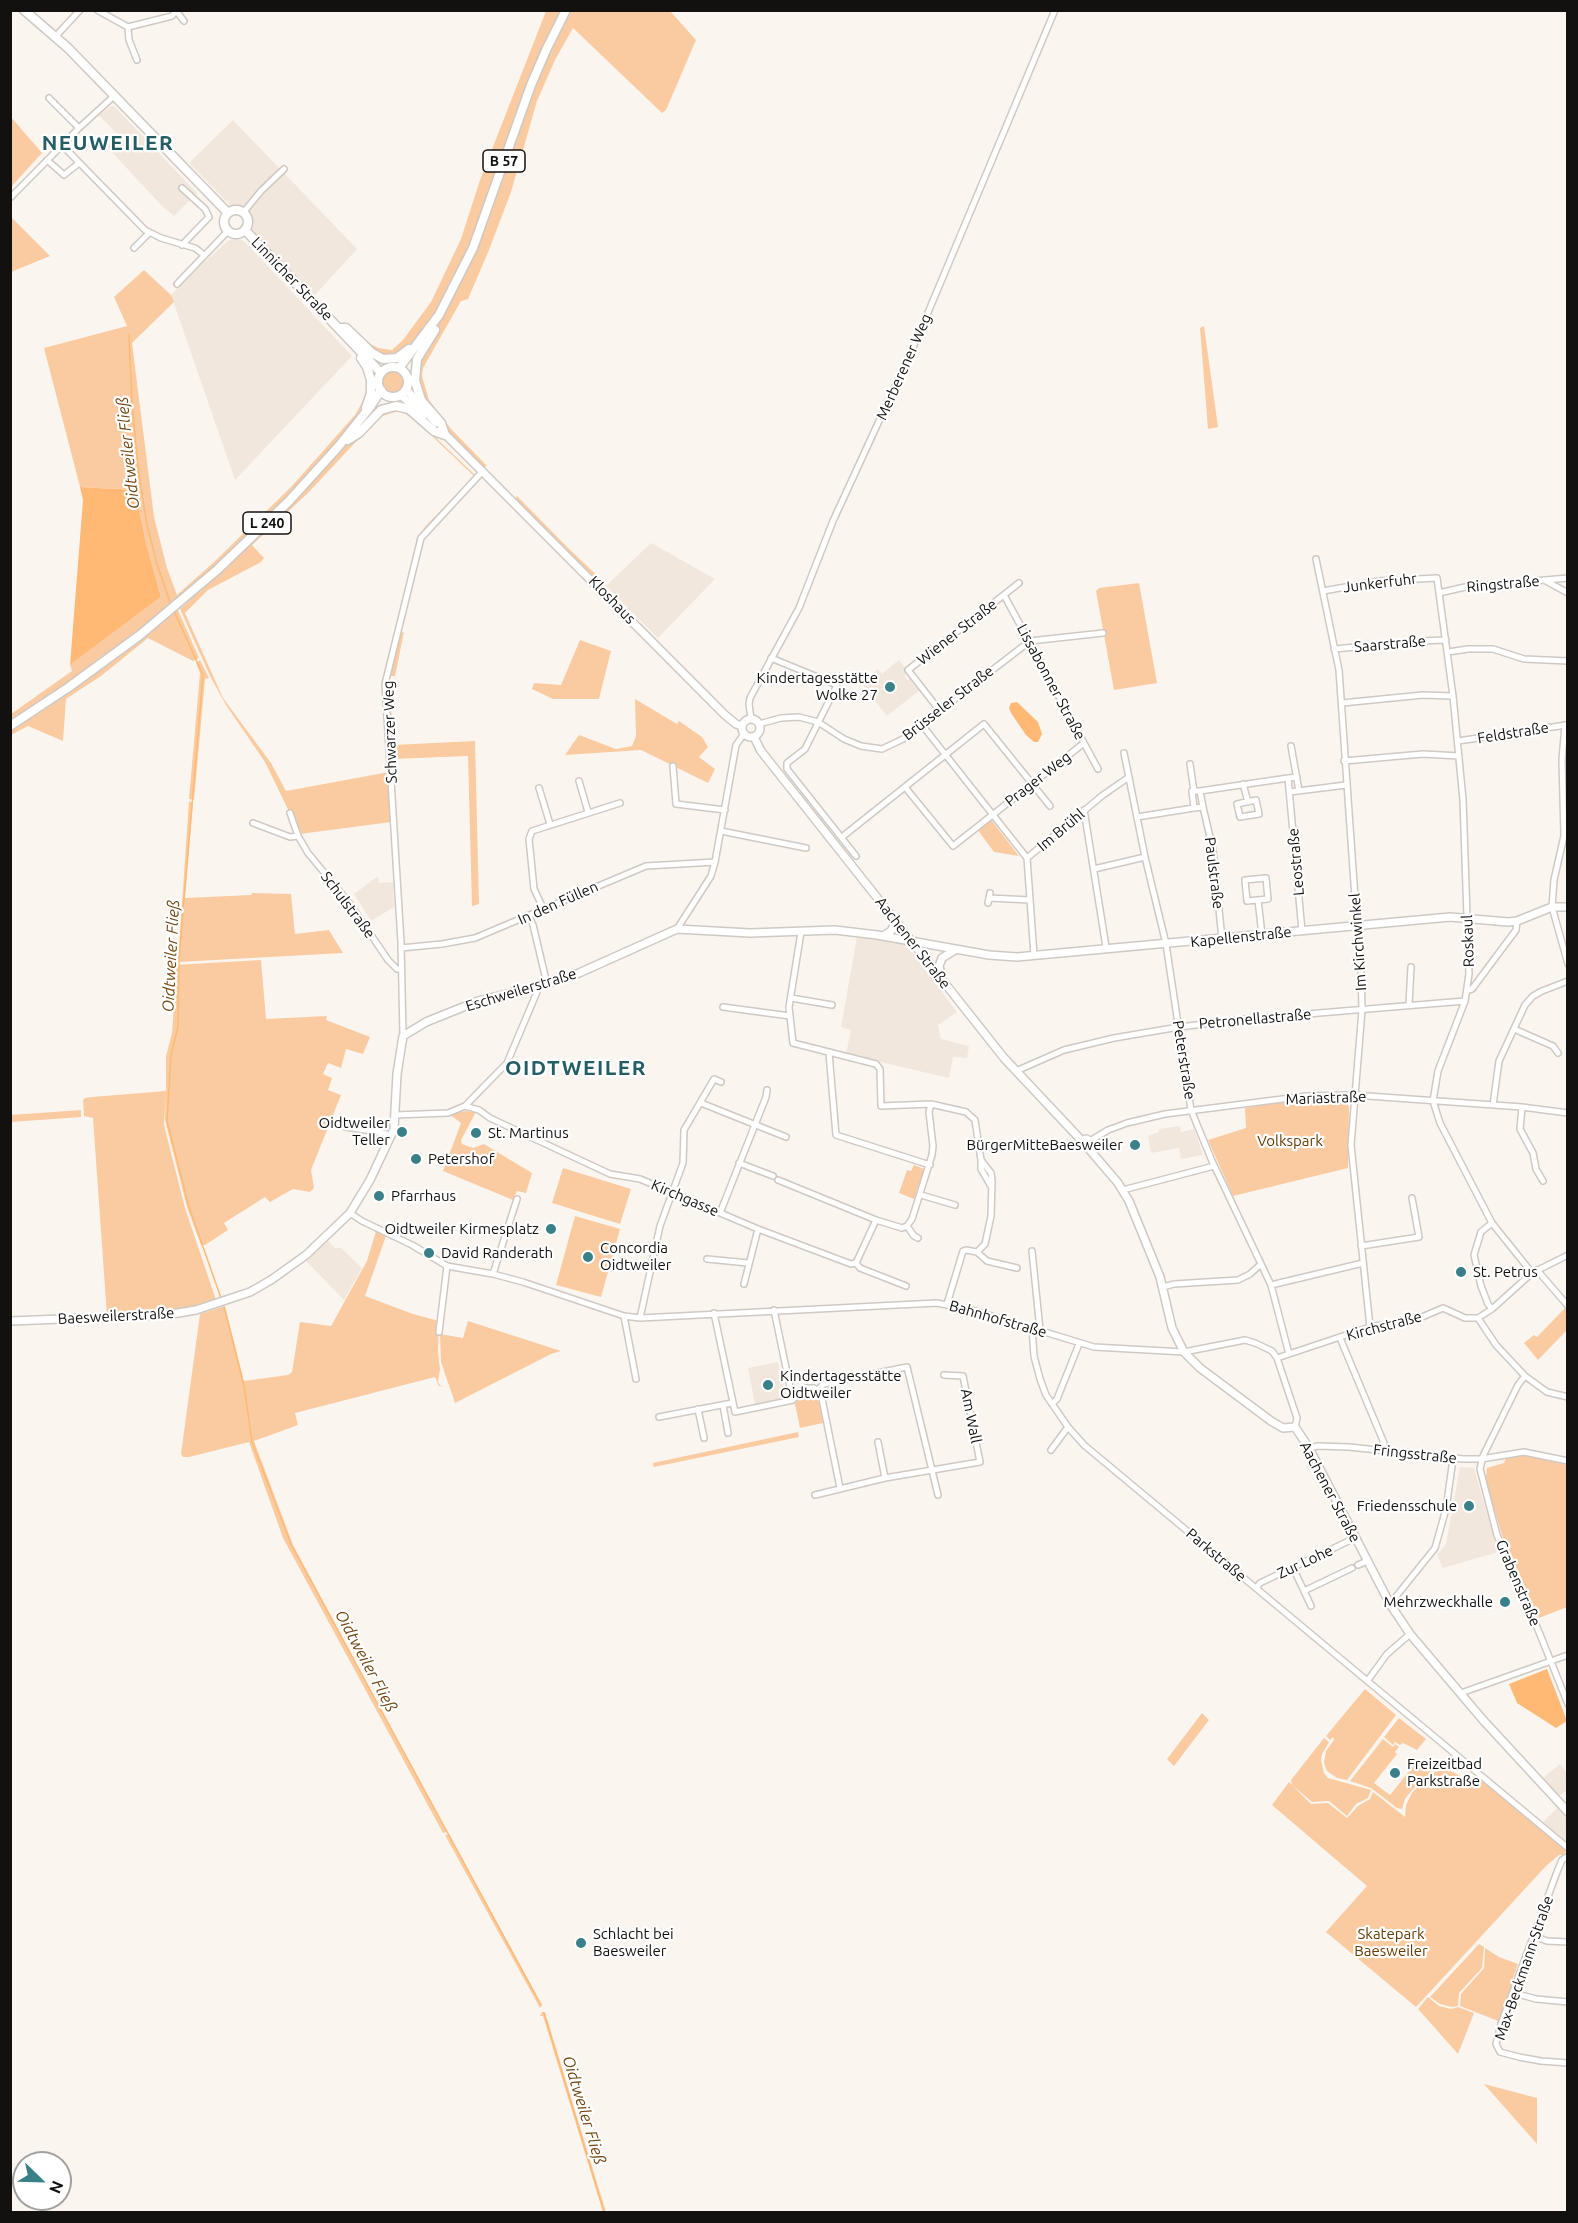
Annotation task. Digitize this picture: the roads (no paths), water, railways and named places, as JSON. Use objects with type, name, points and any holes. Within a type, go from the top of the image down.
[{"type":"main road","points":[[24,10],[56,36],[228,213]]},
{"type":"main road","name":"B 57","points":[[402,370],[430,333],[472,248],[531,85],[566,10]]},
{"type":"main road","points":[[236,210],[243,213],[247,219],[245,230],[234,234],[228,231],[224,222],[228,213],[236,210]]},
{"type":"main road","name":"Linnicher Straße","points":[[245,230],[339,328]]},
{"type":"main road","points":[[439,315],[438,325],[417,359],[415,376],[421,400],[441,423],[445,435]]},
{"type":"main road","name":"B 57","points":[[339,328],[346,328],[378,357],[391,360],[405,354],[439,315]]},
{"type":"main road","points":[[339,328],[344,340],[367,367],[371,386],[368,405],[345,435],[342,443]]},
{"type":"main road","name":"B 57","points":[[339,328],[383,371]]},
{"type":"main road","points":[[402,370],[408,381],[404,392],[384,393],[378,381],[383,371],[402,370]]},
{"type":"main road","name":"Kloshaus","points":[[404,392],[433,426],[445,435],[739,725]]},
{"type":"main road","name":"L 240","points":[[10,726],[69,687],[190,594],[268,522],[355,432],[384,393]]},
{"type":"main road","points":[[342,443],[359,433],[381,410],[394,406],[409,409],[434,431],[445,435]]},
{"type":"main road","points":[[751,719],[759,724],[760,730],[754,737],[748,737],[739,725],[751,719]]},
{"type":"main road","name":"Aachener Straße","points":[[754,737],[761,752],[1016,1071],[1087,1144],[1123,1190],[1150,1249],[1163,1287],[1172,1328],[1184,1352],[1200,1368],[1271,1421],[1282,1428],[1295,1427],[1309,1448],[1390,1604],[1410,1635],[1568,1812]]},
{"type":"main road","name":"Kapellenstraße","points":[[912,942],[989,955],[1034,955],[1450,917],[1500,922],[1517,921],[1552,907],[1568,907]]},
{"type":"main road","points":[[883,936],[891,931],[896,922]]},
{"type":"main road","name":"Eschweilerstraße","points":[[403,1036],[426,1022],[478,1001],[547,984],[579,973],[677,929],[750,933],[835,930],[912,942]]},
{"type":"main road","points":[[943,980],[939,968],[940,962],[946,954],[958,950]]},
{"type":"main road","points":[[350,1213],[370,1180],[391,1137],[403,1036]]},
{"type":"main road","name":"Baesweilerstraße","points":[[10,1322],[166,1315],[220,1304],[250,1292],[286,1270],[350,1213]]},
{"type":"street","points":[[56,36],[80,10]]},
{"type":"street","points":[[97,10],[128,27],[172,16],[177,11],[184,21]]},
{"type":"street","name":"Merberener Weg","points":[[751,719],[750,698],[799,608],[837,513],[919,334],[1055,10]]},
{"type":"street","points":[[128,27],[129,40],[137,60]]},
{"type":"street","points":[[10,198],[114,96]]},
{"type":"street","points":[[49,98],[79,128]]},
{"type":"street","points":[[62,146],[149,233],[195,248],[204,255]]},
{"type":"street","points":[[47,160],[64,175],[79,164]]},
{"type":"street","points":[[243,213],[261,191],[284,169]]},
{"type":"street","points":[[182,188],[205,209],[209,217],[182,245]]},
{"type":"street","points":[[177,284],[228,231]]},
{"type":"street","points":[[134,248],[149,233]]},
{"type":"street","name":"Schwarzer Weg","points":[[401,948],[385,684],[420,538],[482,472]]},
{"type":"street","name":"Im Kirchwinkel","points":[[1316,559],[1339,670],[1344,762],[1362,966],[1362,1010],[1354,1095],[1352,1157],[1370,1327]]},
{"type":"street","name":"Junkerfuhr","points":[[1323,591],[1379,581],[1437,578]]},
{"type":"street","name":"Roskaul","points":[[1433,1101],[1438,1071],[1465,1001],[1469,974],[1465,822],[1448,652],[1437,578]]},
{"type":"street","name":"Ringstraße","points":[[1439,593],[1465,586],[1568,578]]},
{"type":"street","points":[[1546,581],[1568,593]]},
{"type":"street","name":"Wiener Straße","points":[[940,711],[908,670],[1019,583]]},
{"type":"street","name":"Lissabonner Straße","points":[[1004,595],[1098,769]]},
{"type":"street","points":[[1030,641],[1103,633]]},
{"type":"street","name":"Saarstraße","points":[[1334,649],[1420,640],[1446,640]]},
{"type":"street","name":"Brüsseler Straße","points":[[759,724],[781,718],[799,717],[818,722],[844,739],[873,749],[882,749],[897,743],[922,725],[1030,641]]},
{"type":"street","points":[[1448,652],[1493,649],[1524,659],[1568,661]]},
{"type":"street","points":[[771,658],[837,685],[805,749],[787,764],[787,770],[856,856]]},
{"type":"street","points":[[1342,703],[1423,695],[1453,696]]},
{"type":"street","points":[[842,837],[984,724],[1050,806]]},
{"type":"street","points":[[922,725],[1027,858]]},
{"type":"street","points":[[1566,725],[1562,760],[1566,836],[1554,880],[1552,907],[1568,964]]},
{"type":"street","name":"Feldstraße","points":[[1458,741],[1566,725]]},
{"type":"street","points":[[677,929],[711,876],[736,745],[744,734]]},
{"type":"street","name":"Prager Weg","points":[[905,787],[953,846],[1084,743]]},
{"type":"street","points":[[1291,746],[1299,791]]},
{"type":"street","name":"Peterstraße","points":[[1124,753],[1144,857],[1166,944],[1191,1110],[1214,1166],[1271,1285],[1289,1354]]},
{"type":"street","points":[[1344,762],[1423,754],[1459,756]]},
{"type":"street","name":"Paulstraße","points":[[1190,764],[1213,850],[1222,939]]},
{"type":"street","points":[[673,766],[676,804],[724,810]]},
{"type":"street","name":"Im Brühl","points":[[1034,955],[1027,858],[1123,779],[1129,777]]},
{"type":"street","points":[[1197,791],[1297,777]]},
{"type":"street","name":"Leostraße","points":[[1288,778],[1302,931]]},
{"type":"street","points":[[579,781],[588,812]]},
{"type":"street","points":[[1243,784],[1248,802]]},
{"type":"street","points":[[1290,792],[1346,785]]},
{"type":"street","points":[[539,788],[550,824]]},
{"type":"street","name":"Paulstraße","points":[[1194,808],[1192,791],[1197,791]]},
{"type":"street","points":[[543,908],[534,889],[530,834],[535,828],[620,803]]},
{"type":"street","points":[[1137,817],[1203,807]]},
{"type":"street","points":[[1084,810],[1106,947]]},
{"type":"street","name":"Schulstraße","points":[[290,813],[298,836],[308,853],[345,897],[388,960],[397,969],[401,969]]},
{"type":"street","points":[[253,823],[290,837],[298,836]]},
{"type":"street","points":[[721,831],[806,848]]},
{"type":"street","points":[[1094,868],[1144,857]]},
{"type":"street","name":"In den Füllen","points":[[401,948],[476,938],[646,866],[715,862]]},
{"type":"street","points":[[1266,878],[1268,898],[1258,900],[1247,900],[1245,880],[1266,878]]},
{"type":"street","points":[[989,898],[1030,900]]},
{"type":"street","points":[[1258,900],[1262,935]]},
{"type":"street","points":[[529,916],[547,984]]},
{"type":"street","points":[[1468,990],[1472,989],[1516,930],[1517,921]]},
{"type":"street","points":[[801,932],[791,998],[793,1043],[876,1064],[880,1069],[881,1106],[931,1104],[966,1112],[973,1116],[981,1169],[992,1188],[985,1244],[977,1252]]},
{"type":"street","points":[[401,948],[403,1036]]},
{"type":"street","points":[[1409,1004],[1411,967]]},
{"type":"street","points":[[1493,1105],[1499,1061],[1525,1005],[1533,996],[1568,981]]},
{"type":"street","points":[[395,1115],[448,1113],[465,1106],[507,1063],[537,992],[536,986]]},
{"type":"street","points":[[791,998],[832,1005]]},
{"type":"street","name":"Petronellastraße","points":[[1016,1071],[1064,1050],[1114,1038],[1179,1027],[1409,1004],[1465,1001]]},
{"type":"street","points":[[723,1007],[790,1016]]},
{"type":"street","points":[[1514,1029],[1553,1046],[1558,1053]]},
{"type":"street","points":[[829,1053],[836,1135],[930,1165]]},
{"type":"street","points":[[640,1318],[660,1226],[683,1163],[684,1130],[714,1079],[722,1082]]},
{"type":"street","points":[[720,1213],[767,1090]]},
{"type":"street","name":"Mariastraße","points":[[1087,1144],[1108,1130],[1127,1123],[1191,1110],[1306,1096],[1354,1095],[1522,1107],[1568,1113]]},
{"type":"street","points":[[1433,1101],[1440,1122],[1492,1223],[1534,1272],[1568,1306]]},
{"type":"street","points":[[701,1103],[786,1137]]},
{"type":"street","points":[[739,1163],[897,1228],[907,1226],[912,1219],[930,1165],[933,1146],[929,1112],[931,1104]]},
{"type":"street","name":"Kirchgasse","points":[[465,1106],[479,1110],[490,1118],[610,1174],[640,1179],[758,1228],[851,1264],[856,1263],[860,1268],[906,1286]]},
{"type":"street","points":[[1522,1107],[1520,1129],[1533,1153],[1536,1169],[1543,1181]]},
{"type":"street","points":[[346,1127],[384,1133],[391,1137]]},
{"type":"street","points":[[1123,1190],[1214,1166]]},
{"type":"street","points":[[921,1195],[955,1205]]},
{"type":"street","points":[[493,1274],[517,1198]]},
{"type":"street","points":[[1361,1246],[1419,1237],[1412,1198]]},
{"type":"street","name":"Bahnhofstraße","points":[[350,1213],[447,1266],[523,1282],[624,1316],[640,1318],[902,1304],[946,1304],[1040,1330],[1079,1344],[1184,1352]]},
{"type":"street","points":[[856,1263],[876,1220]]},
{"type":"street","points":[[1492,1223],[1481,1232],[1474,1255],[1481,1286],[1492,1309]]},
{"type":"street","points":[[907,1226],[918,1238]]},
{"type":"street","points":[[744,1284],[758,1228]]},
{"type":"street","points":[[946,1304],[961,1254],[966,1250],[977,1252],[987,1261],[1017,1268]]},
{"type":"street","points":[[1032,1251],[1040,1330]]},
{"type":"street","points":[[1568,1255],[1534,1272],[1492,1309],[1478,1318],[1496,1345],[1525,1376],[1547,1392],[1568,1397]]},
{"type":"street","points":[[707,1259],[748,1263]]},
{"type":"street","points":[[1271,1285],[1363,1263]]},
{"type":"street","points":[[1163,1287],[1174,1284],[1238,1280],[1250,1274],[1260,1265]]},
{"type":"street","points":[[439,1332],[447,1266]]},
{"type":"street","name":"Kirchstraße","points":[[1277,1358],[1370,1327],[1415,1320],[1443,1308],[1465,1318],[1478,1318]]},
{"type":"street","points":[[774,1310],[791,1392]]},
{"type":"street","points":[[714,1313],[735,1412],[793,1400],[805,1388],[818,1390],[821,1394],[840,1488]]},
{"type":"street","points":[[624,1316],[636,1379]]},
{"type":"street","name":"Parkstraße","points":[[1032,1328],[1034,1356],[1040,1379],[1052,1404],[1068,1427],[1103,1462],[1568,1848]]},
{"type":"street","points":[[1340,1338],[1384,1443],[1384,1452]]},
{"type":"street","points":[[1184,1352],[1245,1340],[1272,1351],[1277,1358],[1297,1418],[1295,1427]]},
{"type":"street","points":[[1052,1404],[1057,1399],[1079,1344]]},
{"type":"street","points":[[818,1390],[824,1384],[907,1367],[938,1495]]},
{"type":"street","name":"Am Wall","points":[[931,1470],[981,1462],[963,1376],[944,1375]]},
{"type":"street","points":[[1482,1459],[1518,1385],[1525,1376]]},
{"type":"street","points":[[660,1417],[732,1403]]},
{"type":"street","points":[[723,1405],[728,1433]]},
{"type":"street","points":[[698,1409],[704,1438]]},
{"type":"street","points":[[1051,1450],[1068,1427]]},
{"type":"street","points":[[878,1442],[885,1478]]},
{"type":"street","name":"Fringsstraße","points":[[1309,1448],[1318,1446],[1349,1448],[1453,1459],[1482,1459],[1524,1452],[1568,1461]]},
{"type":"street","points":[[1390,1604],[1435,1548],[1446,1509],[1453,1459]]},
{"type":"street","name":"Grabenstraße","points":[[1482,1459],[1480,1469],[1496,1530],[1568,1704]]},
{"type":"street","points":[[815,1495],[885,1478],[931,1470]]},
{"type":"street","name":"Zur Lohe","points":[[1256,1588],[1260,1583],[1355,1538]]},
{"type":"street","points":[[1304,1591],[1367,1561]]},
{"type":"street","points":[[1293,1568],[1311,1606]]},
{"type":"street","points":[[1368,1680],[1387,1654],[1410,1635]]},
{"type":"street","points":[[1461,1693],[1568,1655]]},
{"type":"street","name":"Max-Beckmann-Straße","points":[[1568,1856],[1562,1860],[1557,1872],[1498,2034],[1497,2049],[1519,2057],[1568,2063]]},
{"type":"street","points":[[1534,1936],[1547,1941],[1568,1942]]},
{"type":"street","points":[[1514,1993],[1536,1999],[1568,2002]]},
{"type":"waterway","name":"Oidtweiler Fließ","points":[[129,335],[132,404],[139,475],[147,525],[170,602]]},
{"type":"waterway","name":"Oidtweiler Fließ","points":[[174,611],[203,675],[179,958],[178,1027],[171,1055],[167,1121],[189,1207],[221,1298]]},
{"type":"waterway","name":"Oidtweiler Fließ","points":[[224,1307],[244,1386],[252,1442],[291,1544],[541,2005]]},
{"type":"waterway","name":"Oidtweiler Fließ","points":[[544,2013],[604,2212]]},
{"type":"place","name":"Kindertagesstätte Wolke 27","points":[[890,687]]},
{"type":"place","name":"Oidtweiler Teller","points":[[402,1132]]},
{"type":"place","name":"St. Martinus","points":[[476,1133]]},
{"type":"place","name":"BürgerMitteBaesweiler","points":[[1135,1145]]},
{"type":"place","name":"Petershof","points":[[416,1159]]},
{"type":"place","name":"Pfarrhaus","points":[[379,1196]]},
{"type":"place","name":"Oidtweiler Kirmesplatz","points":[[551,1229]]},
{"type":"place","name":"David Randerath","points":[[429,1253]]},
{"type":"place","name":"Concordia Oidtweiler","points":[[588,1257]]},
{"type":"place","name":"St. Petrus","points":[[1461,1272]]},
{"type":"place","name":"Kindertagesstätte Oidtweiler","points":[[768,1385]]},
{"type":"place","name":"Friedensschule","points":[[1469,1506]]},
{"type":"place","name":"Mehrzweckhalle","points":[[1505,1602]]},
{"type":"place","name":"Freizeitbad Parkstraße","points":[[1395,1773]]},
{"type":"place","name":"Schlacht bei Baesweiler","points":[[581,1943]]},
{"type":"district","name":"NEUWEILER","points":[[108,143]]},
{"type":"district","name":"OIDTWEILER","points":[[576,1068]]},
{"type":"park label","name":"Volkspark","points":[[1290,1141]]},
{"type":"park label","name":"Skatepark Baesweiler","points":[[1391,1942]]}]
